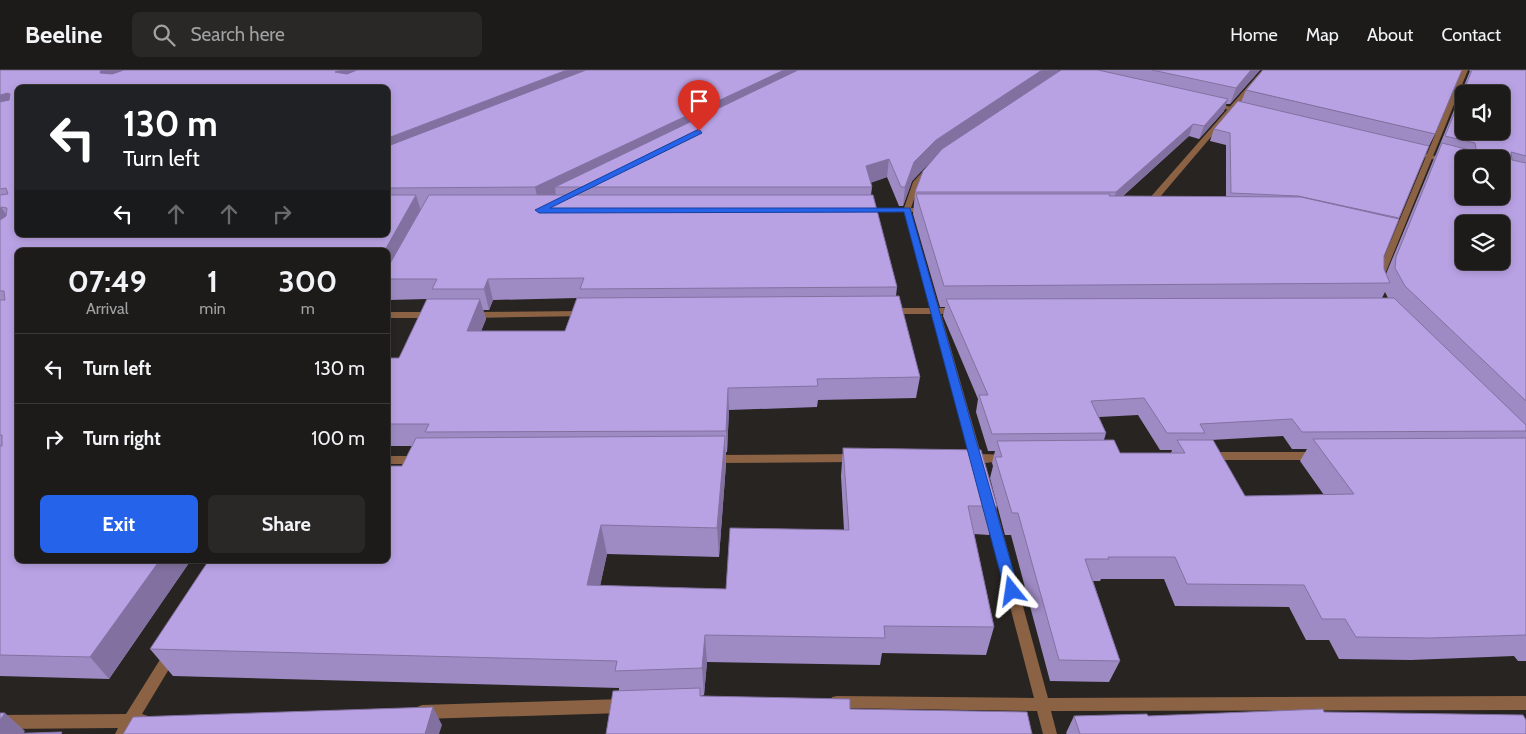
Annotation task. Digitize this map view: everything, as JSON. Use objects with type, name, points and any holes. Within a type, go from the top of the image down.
[{"type":"street","points":[[1142,205],[1151,202],[1230,108],[1265,70]]},
{"type":"street","points":[[1378,289],[1379,277],[1392,236],[1430,157],[1465,70]]},
{"type":"street","points":[[1201,102],[1249,113]]},
{"type":"street","points":[[1402,150],[1455,163]]},
{"type":"street","points":[[937,160],[917,182],[907,210],[978,462]]},
{"type":"street","points":[[1132,208],[1162,209]]},
{"type":"street","points":[[858,210],[935,210]]},
{"type":"street","points":[[885,311],[964,311]]},
{"type":"street","points":[[457,315],[596,314]]},
{"type":"street","points":[[390,315],[437,315]]},
{"type":"street","points":[[1196,456],[1326,456]]},
{"type":"street","points":[[697,459],[867,458]]},
{"type":"street","points":[[957,458],[978,462],[1017,458]]},
{"type":"street","points":[[390,460],[428,460]]},
{"type":"street","points":[[987,496],[1050,734]]},
{"type":"street","points":[[122,734],[176,645]]},
{"type":"street","points":[[821,701],[1042,705],[1526,703]]},
{"type":"street","points":[[406,713],[634,705]]},
{"type":"street","points":[[0,722],[160,720]]},
{"type":"building","points":[[0,70],[101,70],[100,73],[112,74],[124,70],[341,70],[335,72],[347,74],[357,70],[567,70],[390,137],[390,85],[15,85],[15,237],[390,237],[390,195],[416,195],[386,248],[15,248],[15,563],[158,563],[90,657],[0,655],[0,446],[2,446],[2,435],[0,435],[0,300],[5,300],[4,291],[0,291],[0,220],[6,216],[7,208],[0,208],[0,195],[8,194],[6,188],[0,189],[0,102],[9,100],[10,94],[0,95]]},
{"type":"building","points":[[586,70],[784,70],[535,187],[390,188],[390,145]]},
{"type":"building","points":[[798,70],[1042,70],[936,140],[914,162],[905,187],[901,187],[889,159],[866,166],[872,187],[555,187]]},
{"type":"building","points":[[1061,70],[1098,70],[1228,99],[1204,126],[1193,124],[1116,192],[915,192],[923,171],[942,149]]},
{"type":"building","points":[[1152,70],[1251,70],[1236,88]]},
{"type":"building","points":[[1263,70],[1462,70],[1435,134],[1246,90]]},
{"type":"building","points":[[1472,70],[1526,70],[1526,156],[1511,152],[1512,160],[1526,163],[1526,401],[1405,286],[1395,268],[1396,257],[1442,143],[1470,150],[1455,150],[1455,205],[1510,205],[1510,150],[1475,150],[1475,143],[1462,140],[1510,140],[1510,85],[1466,85]]},
{"type":"building","points":[[1238,101],[1429,146],[1399,218],[1298,196],[1231,193],[1230,133],[1214,129]]},
{"type":"building","points":[[1455,112],[1455,138],[1445,136]]},
{"type":"building","points":[[916,194],[1110,194],[1109,196],[1301,197],[1399,219],[1384,256],[1384,269],[1390,283],[944,286]]},
{"type":"building","points":[[429,195],[873,195],[897,287],[580,289],[584,278],[488,279],[484,289],[432,289],[437,279],[390,279],[390,263]]},
{"type":"building","points":[[899,296],[920,377],[817,379],[818,386],[728,388],[726,431],[425,432],[429,424],[390,424],[390,358],[399,358],[427,299],[480,299],[467,331],[565,331],[577,298]]},
{"type":"building","points":[[1394,298],[1526,425],[1526,431],[1302,432],[1292,419],[1200,424],[1205,433],[1167,433],[1144,398],[1091,401],[1106,433],[992,434],[979,395],[988,395],[946,299]]},
{"type":"building","points":[[725,436],[717,528],[601,525],[587,585],[726,589],[730,528],[849,530],[843,448],[981,450],[997,506],[968,506],[994,627],[884,626],[885,638],[705,635],[702,668],[615,671],[617,661],[150,649],[207,563],[390,563],[390,466],[402,466],[416,438]]},
{"type":"building","points":[[1526,438],[1526,635],[1430,638],[1356,637],[1345,619],[1322,619],[1304,585],[1187,584],[1175,557],[1085,559],[1120,661],[1059,660],[1018,513],[1012,513],[995,457],[1002,457],[997,441],[1114,440],[1120,453],[1185,453],[1177,440],[1213,440],[1245,496],[1354,494],[1313,439]]},
{"type":"building","points":[[700,688],[700,696],[850,699],[850,709],[1027,712],[1032,734],[606,734],[613,691]]},
{"type":"building","points":[[433,707],[425,734],[123,734],[133,717]]},
{"type":"building","points":[[1323,709],[1324,712],[1523,715],[1526,720],[1526,734],[1080,734],[1074,716],[1147,714],[1148,716]]},
{"type":"building","points":[[0,713],[5,713],[0,720]]},
{"type":"building","points":[[62,732],[61,734],[0,734]]},
{"type":"route","points":[[699,131],[539,210],[907,210],[977,458],[1012,591]]}]
